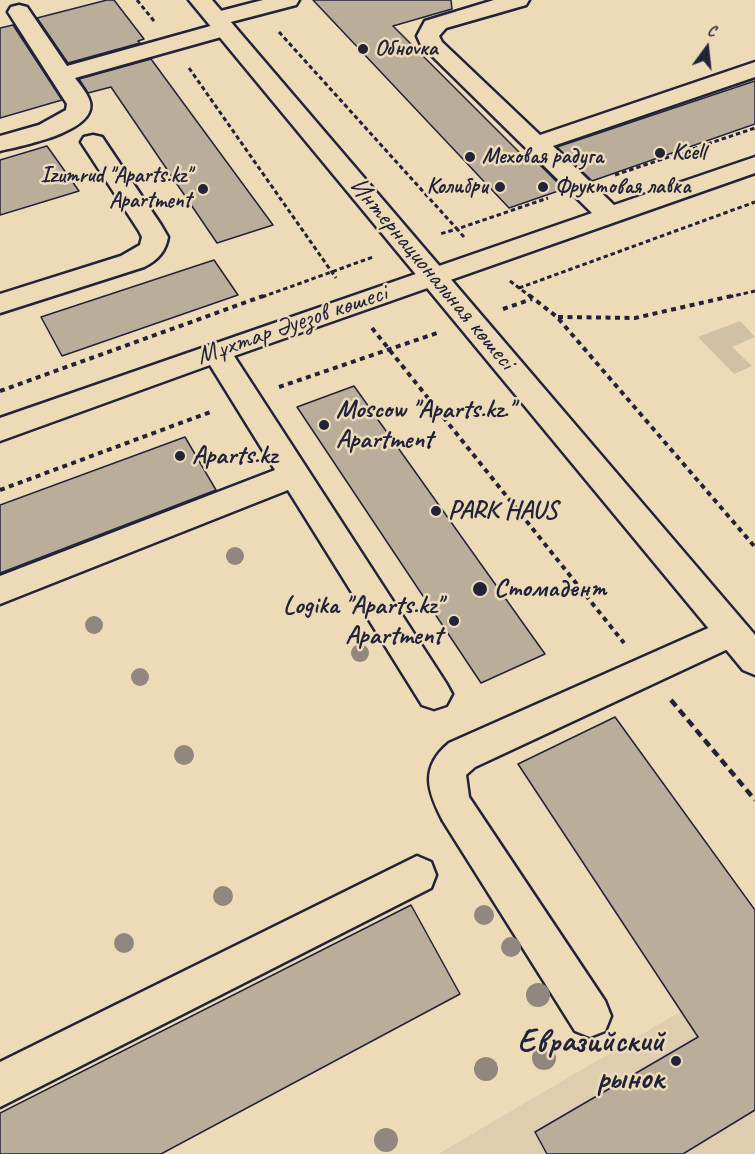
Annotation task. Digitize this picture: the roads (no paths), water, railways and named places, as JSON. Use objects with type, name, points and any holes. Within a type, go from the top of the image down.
[{"type":"main road","name":"Интернациональная көшесі","points":[[200,0],[755,660]]},
{"type":"main road","points":[[61,75],[171,44],[258,8],[288,0]]},
{"type":"main road","points":[[518,0],[438,23],[433,26],[428,36],[432,45],[609,215]]},
{"type":"main road","points":[[1,142],[60,126],[73,119],[79,108],[61,75],[19,12]]},
{"type":"main road","points":[[536,144],[755,69]]},
{"type":"main road","points":[[0,304],[130,262],[147,255],[152,249],[155,237],[152,231],[93,142]]},
{"type":"main road","name":"Мұхтар Әуезов көшесі","points":[[0,429],[755,165]]},
{"type":"main road","points":[[216,352],[434,694]]},
{"type":"main road","points":[[0,590],[294,475]]},
{"type":"main road","points":[[590,1016],[456,809],[446,787],[446,773],[455,760],[462,755],[731,632]]},
{"type":"main road","points":[[0,1085],[417,875]]},
{"type":"place","name":"Обноvка","points":[[363,49]]},
{"type":"place","name":"Kcell","points":[[660,153]]},
{"type":"place","name":"Меховая радуга","points":[[470,157]]},
{"type":"place","name":"Колибри","points":[[500,187]]},
{"type":"place","name":"Фруктовая лавка","points":[[543,187]]},
{"type":"place","name":"Izumrud \"Aparts.kz\" Apartment","points":[[203,189]]},
{"type":"place","name":"Moscow \"Aparts.kz.\" Apartment","points":[[324,425]]},
{"type":"place","name":"Aparts.kz","points":[[180,456]]},
{"type":"place","name":"PARK HAUS","points":[[436,511]]},
{"type":"place","name":"Стомадент","points":[[480,589]]},
{"type":"place","name":"Logika \"Aparts.kz\" Apartment","points":[[454,621]]},
{"type":"place","name":"Евразийский рынок","points":[[676,1061]]}]
